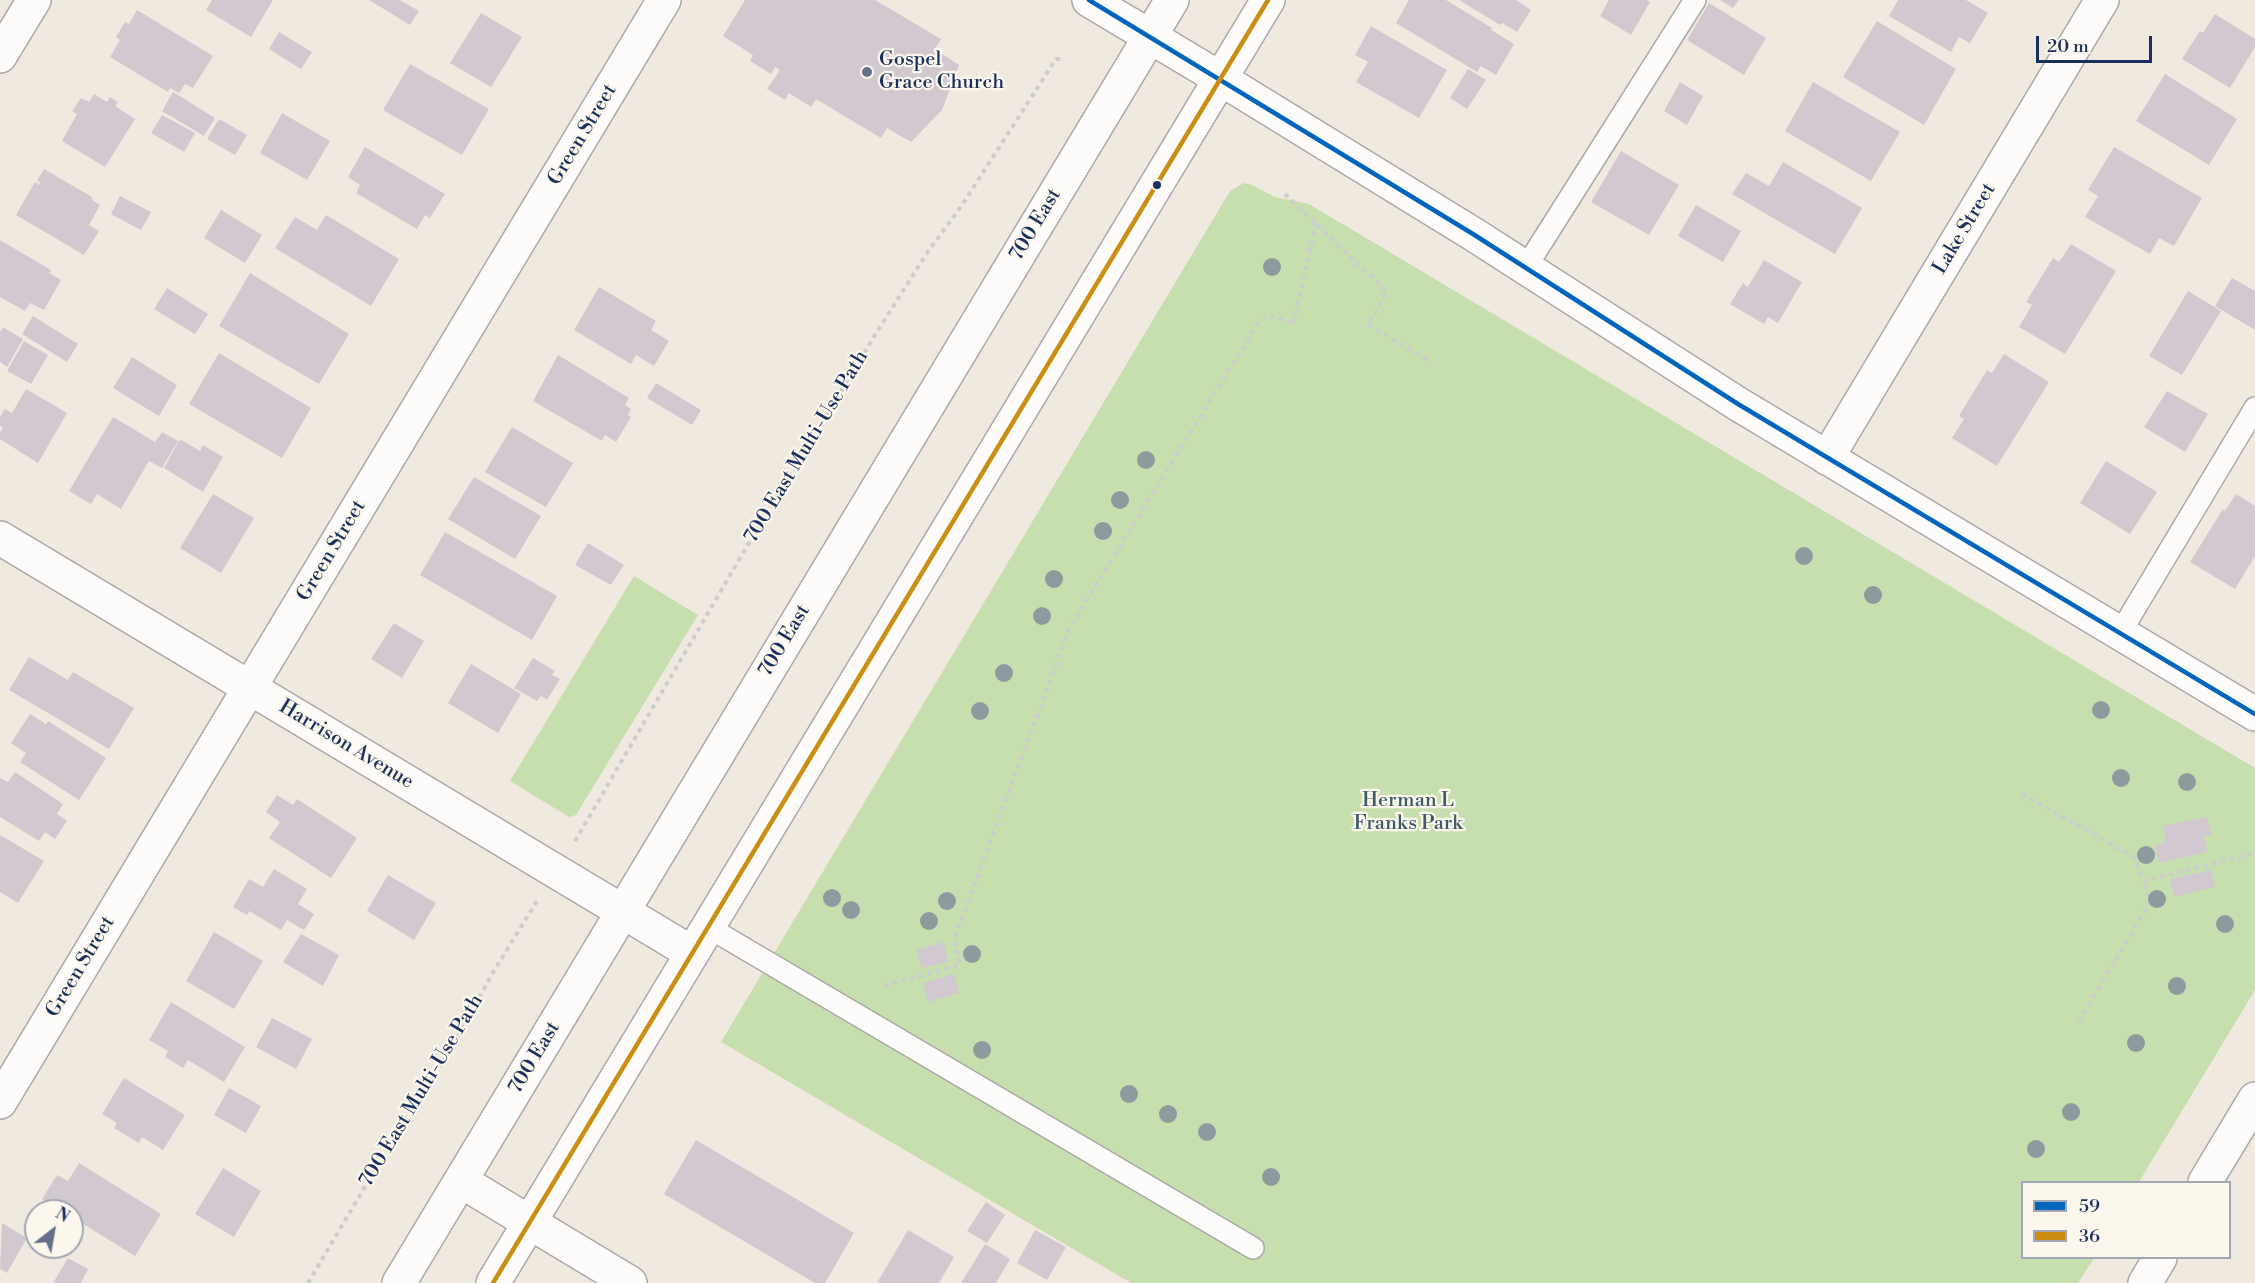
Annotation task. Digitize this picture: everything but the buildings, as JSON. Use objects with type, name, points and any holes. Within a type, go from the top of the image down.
[{"type":"street","points":[[0,56],[34,0]]},
{"type":"street","name":"Green Street","points":[[0,1102],[664,0]]},
{"type":"street","points":[[1089,0],[1526,267],[1738,404],[2255,714]]},
{"type":"street","name":"700 East","points":[[399,1283],[1172,0]]},
{"type":"street","points":[[493,1283],[1269,0]]},
{"type":"street","name":"Lake Street","points":[[1827,458],[2102,0]]},
{"type":"street","name":"Harrison Avenue","points":[[0,538],[623,912],[700,940]]},
{"type":"street","points":[[2206,1181],[2255,1099]]},
{"type":"street","points":[[461,1181],[630,1283]]},
{"type":"street","points":[[2145,1283],[2159,1259]]},
{"type":"lane","points":[[1526,267],[1695,0]]},
{"type":"lane","points":[[2120,633],[2255,408]]},
{"type":"lane","points":[[700,940],[1253,1248]]},
{"type":"path","name":"700 East Multi-Use Path","points":[[571,848],[737,564],[875,335],[1056,59],[1060,59]]},
{"type":"path","points":[[1285,194],[1387,292],[1368,325],[1432,362]]},
{"type":"path","points":[[884,986],[960,966],[954,940],[1070,627],[1260,320],[1275,316],[1293,325],[1316,223]]},
{"type":"path","points":[[2022,794],[2134,857],[2151,901],[2079,1022]]},
{"type":"path","points":[[2144,881],[2255,853]]},
{"type":"path","name":"700 East Multi-Use Path","points":[[308,1283],[424,1087],[451,1050],[492,974],[537,900]]},
{"type":"green space","name":"Herman L Franks Park","points":[[1244,183],[1275,197],[1309,204],[2255,768],[2255,990],[2140,1181],[2021,1181],[2021,1259],[2093,1259],[2078,1283],[1131,1283],[721,1042],[1230,191]]},
{"type":"green space","points":[[634,576],[698,615],[576,815],[569,817],[510,781]]},
{"type":"transit line","name":"59","points":[[1089,0],[1473,234],[1738,404],[2255,714]]},
{"type":"transit line","name":"36","points":[[493,1283],[1268,0]]},
{"type":"place","name":"Gospel Grace Church","points":[[867,72]]}]
